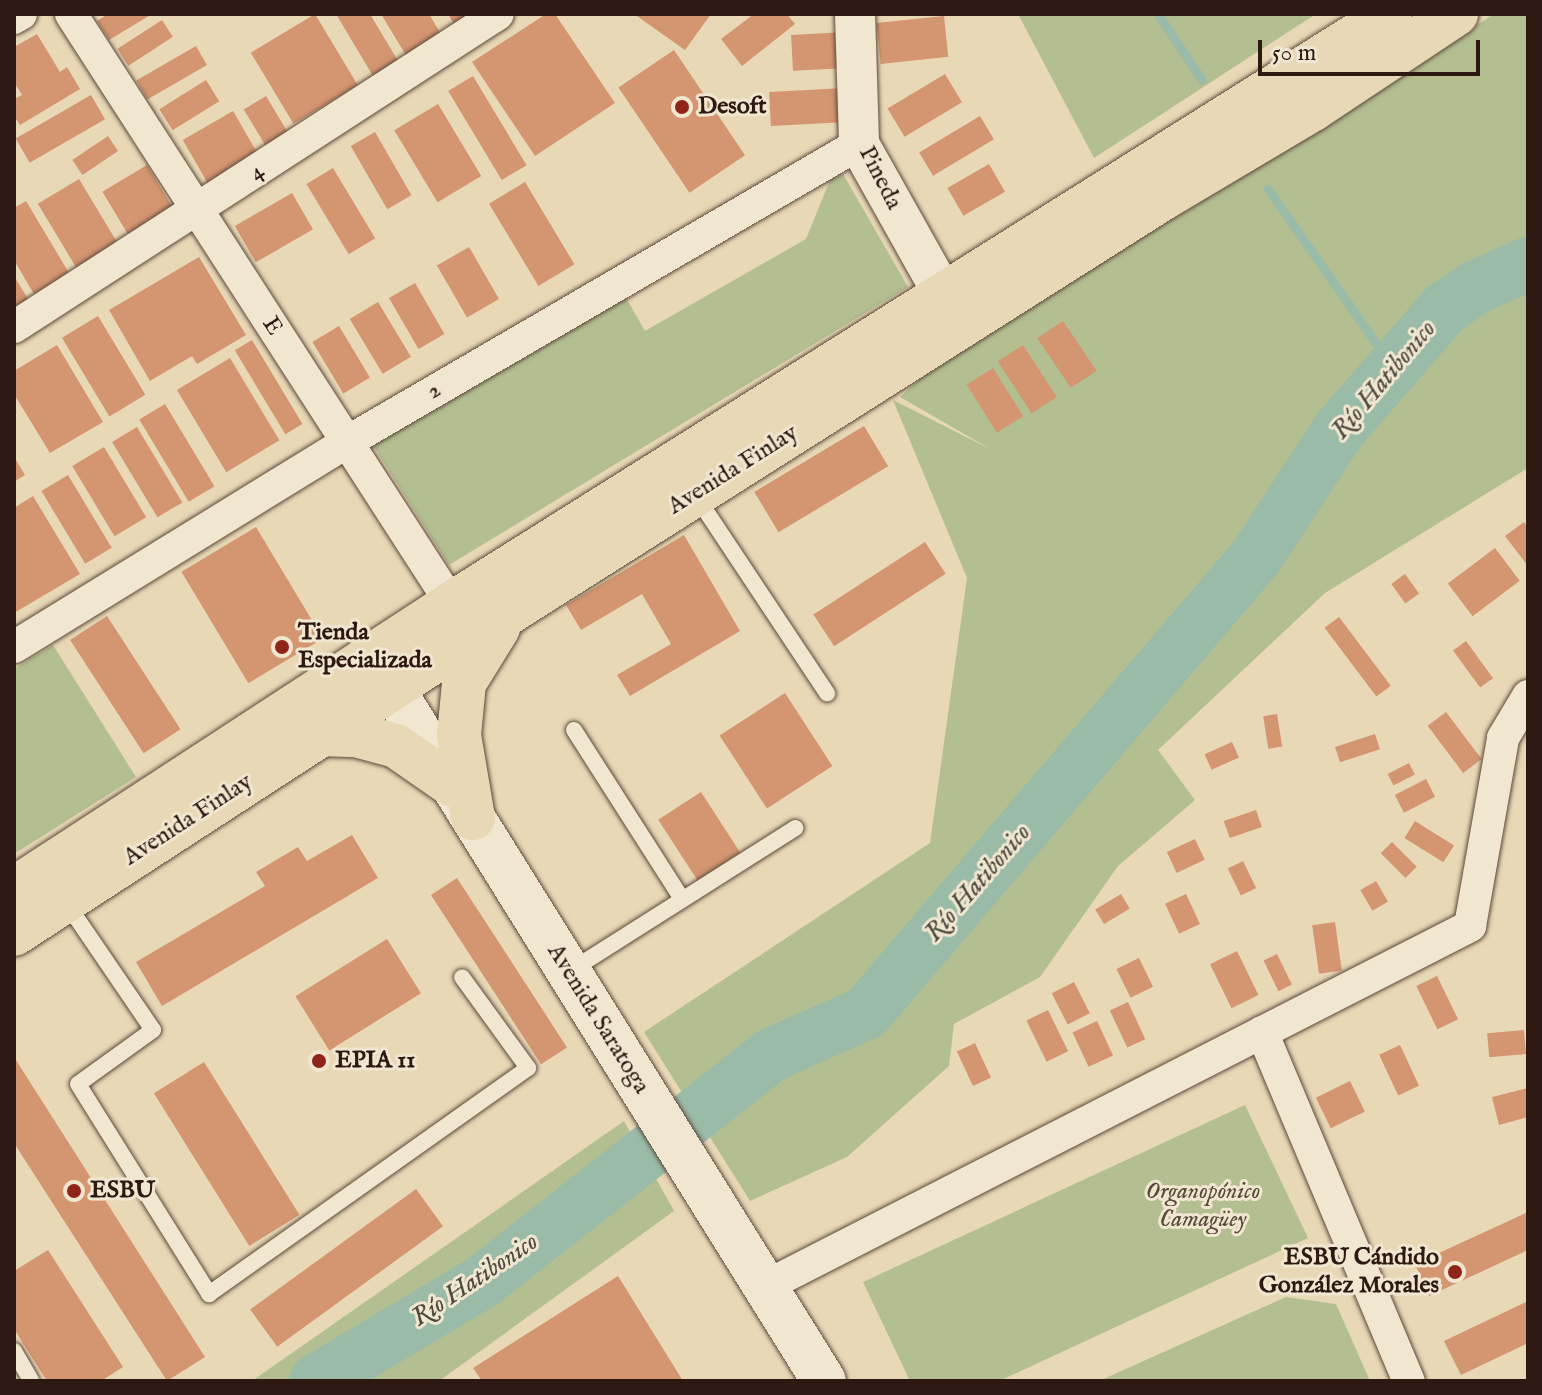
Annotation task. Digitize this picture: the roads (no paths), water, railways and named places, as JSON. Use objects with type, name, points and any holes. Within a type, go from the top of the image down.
[{"type":"main road","name":"Avenida Finlay","points":[[14,934],[40,887],[952,312],[1390,14]]},
{"type":"main road","name":"Avenida Finlay","points":[[952,312],[1313,109],[1456,14]]},
{"type":"main road","name":"Avenida Finlay","points":[[462,621],[516,608],[685,480]]},
{"type":"main road","points":[[462,801],[459,735],[464,683],[488,639],[516,608]]},
{"type":"main road","name":"Avenida Finlay","points":[[40,887],[321,734],[382,674]]},
{"type":"main road","name":"Avenida Saratoga","points":[[382,674],[824,1381]]},
{"type":"main road","points":[[321,734],[356,735],[396,746],[462,801]]},
{"type":"street","points":[[14,18],[21,14]]},
{"type":"street","name":"E","points":[[71,14],[462,621]]},
{"type":"street","name":"4","points":[[14,327],[498,14]]},
{"type":"street","name":"Pineda","points":[[855,14],[859,144],[952,312]]},
{"type":"street","name":"2","points":[[14,647],[347,442],[859,144]]},
{"type":"street","points":[[766,1286],[1470,926],[1503,738],[1528,696]]},
{"type":"street","points":[[1262,1032],[1409,1381]]},
{"type":"lane","points":[[685,480],[827,693]]},
{"type":"lane","points":[[574,730],[682,899]]},
{"type":"lane","points":[[568,972],[795,828]]},
{"type":"lane","points":[[40,887],[153,1030],[78,1084],[209,1294],[528,1068],[462,977]]},
{"type":"lane","points":[[14,1351],[31,1381]]},
{"type":"waterway","points":[[1158,14],[1202,80]]},
{"type":"waterway","points":[[1268,189],[1394,369]]},
{"type":"waterway","name":"Río Hatibonico","points":[[316,1381],[482,1282],[771,1055],[866,1013],[1256,557],[1339,430],[1444,309],[1477,287],[1528,264]]},
{"type":"place","name":"Desoft","points":[[682,107]]},
{"type":"place","name":"Tienda Especializada","points":[[282,647]]},
{"type":"place","name":"EPIA 11","points":[[319,1061]]},
{"type":"place","name":"ESBU","points":[[74,1191]]},
{"type":"place","name":"ESBU Cándido González Morales","points":[[1455,1272]]},
{"type":"park label","name":"Organopónico Camagüey","points":[[1203,1206]]}]
